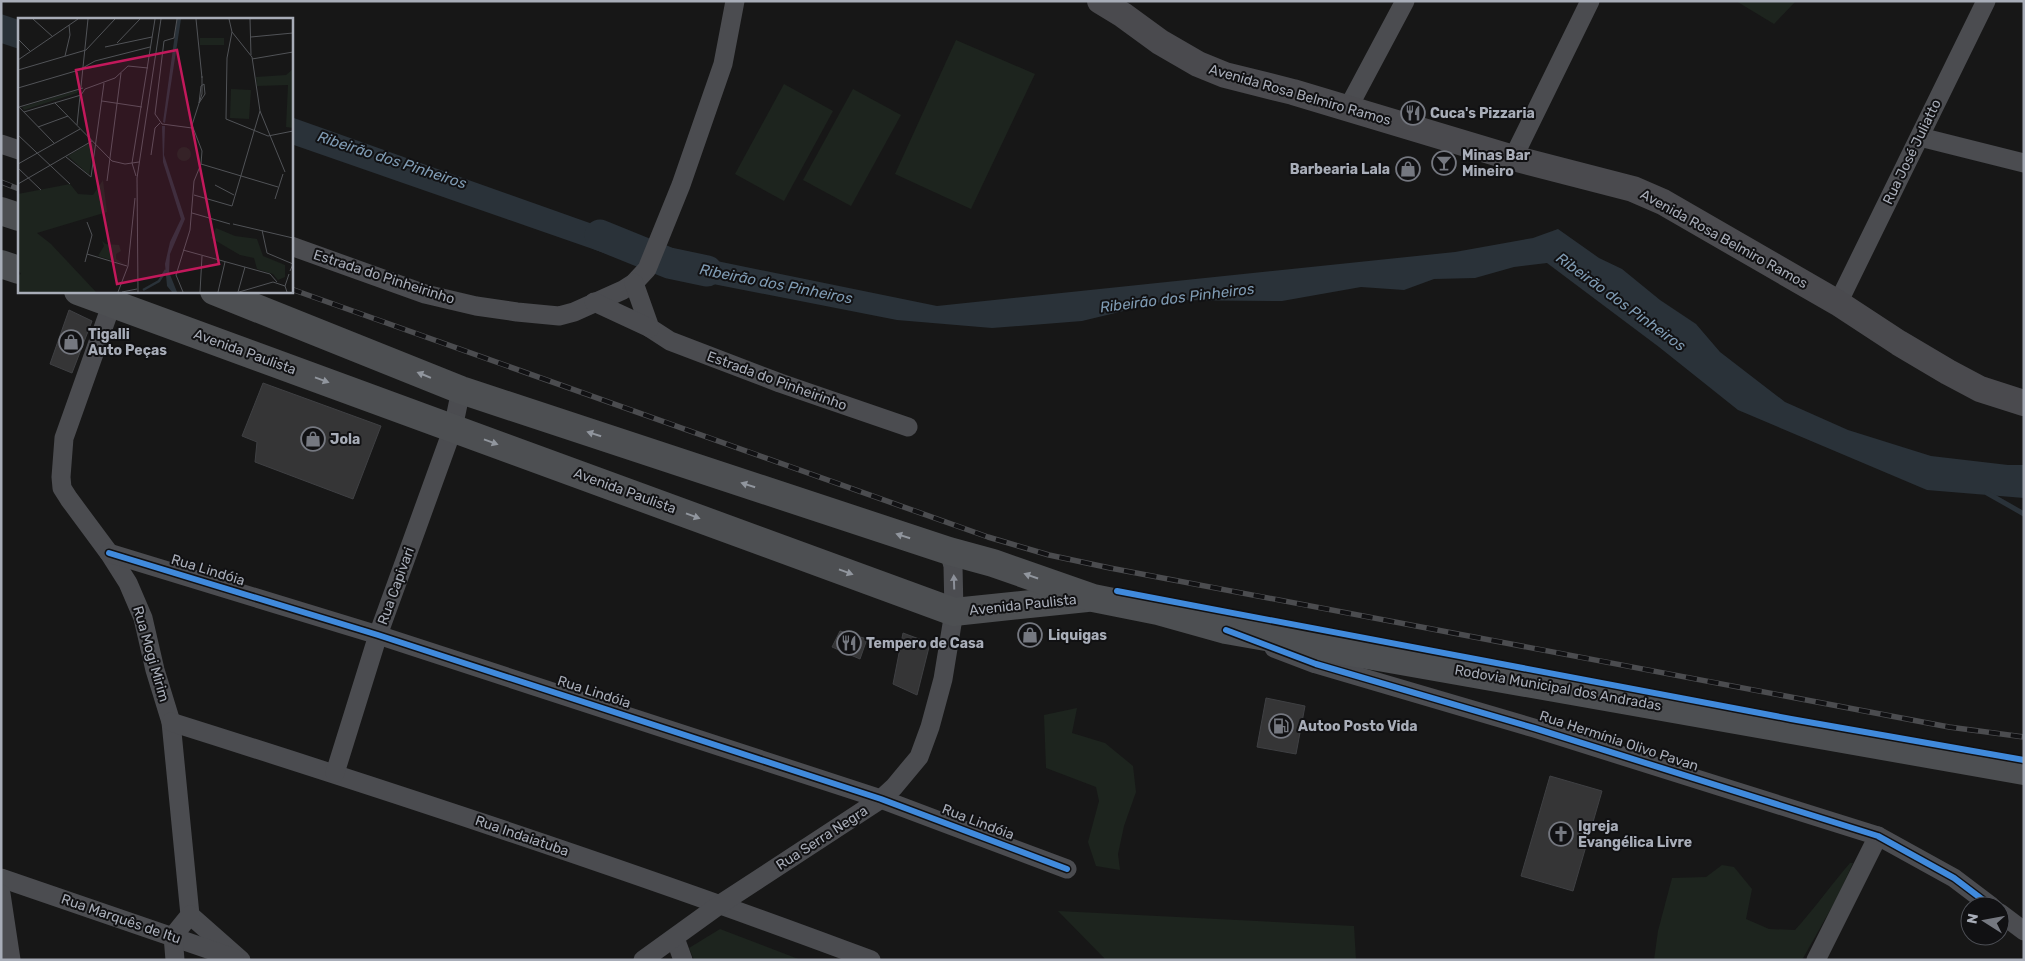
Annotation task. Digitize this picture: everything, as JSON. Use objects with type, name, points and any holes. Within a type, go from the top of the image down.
[{"type":"main road","name":"Avenida Rosa Belmiro Ramos","points":[[1100,1],[1160,42],[1198,64],[1225,75],[1293,92],[1513,158],[1633,188],[1664,202],[1838,303],[1948,372],[1980,388],[2024,403]]},
{"type":"main road","points":[[1,211],[18,217]]},
{"type":"main road","points":[[1,264],[18,270]]},
{"type":"main road","name":"Avenida Paulista","points":[[84,292],[112,297],[453,428],[954,612],[1093,598]]},
{"type":"main road","name":"Avenida Paulista","points":[[216,292],[461,390],[949,551],[993,563],[1093,598]]},
{"type":"main road","name":"Rodovia Municipal dos Andradas","points":[[1093,598],[1158,611],[1226,630],[2024,771]]},
{"type":"street","points":[[650,328],[641,276],[661,237],[703,125],[723,64],[735,1]]},
{"type":"street","points":[[1348,108],[1405,1]]},
{"type":"street","points":[[1513,158],[1590,1]]},
{"type":"street","name":"Rua José Juliatto","points":[[1838,303],[1986,1]]},
{"type":"street","points":[[1920,137],[2024,163]]},
{"type":"street","points":[[1,144],[18,150]]},
{"type":"street","name":"Estrada do Pinheirinho","points":[[292,246],[426,294],[476,306],[559,316],[574,312],[609,296],[641,276]]},
{"type":"street","name":"Rua Mogi Mirim","points":[[112,297],[64,438],[62,488],[68,500],[109,553],[128,583],[143,618],[155,670],[171,722],[190,914]]},
{"type":"street","name":"Estrada do Pinheirinho","points":[[594,302],[650,328],[670,341],[771,380],[908,427]]},
{"type":"street","name":"Rua Capivari","points":[[335,774],[378,635],[453,428],[461,390]]},
{"type":"street","name":"Rua Serra Negra","points":[[642,960],[722,903],[881,799],[894,787],[918,757],[930,727],[943,679],[954,612],[953,566],[949,551]]},
{"type":"street","name":"Rua Lindóia","points":[[109,553],[378,635],[881,799],[1067,869]]},
{"type":"street","name":"Rua Hermínia Olivo Pavan","points":[[1226,630],[1316,664],[1534,728],[1878,836],[1954,878],[1978,896]]},
{"type":"street","name":"Rua Indaiatuba","points":[[171,722],[335,774],[722,903],[871,960]]},
{"type":"street","points":[[1816,960],[1878,836]]},
{"type":"street","name":"Rua Marquês de Itu","points":[[1,878],[240,960]]},
{"type":"street","points":[[1,894],[11,960]]},
{"type":"street","points":[[175,960],[173,936],[190,914],[240,960]]},
{"type":"street","points":[[2010,920],[2024,931]]},
{"type":"street","points":[[675,938],[683,960]]},
{"type":"shaded area","points":[[1736,1],[1796,1],[1774,24]]},
{"type":"shaded area","points":[[956,40],[1035,74],[971,209],[895,174]]},
{"type":"shaded area","points":[[784,84],[833,111],[784,201],[735,174]]},
{"type":"shaded area","points":[[853,89],[901,115],[851,206],[803,180]]},
{"type":"shaded area","points":[[1077,708],[1072,733],[1105,743],[1133,766],[1136,792],[1124,826],[1118,854],[1120,870],[1096,866],[1088,842],[1099,801],[1096,787],[1046,768],[1044,715]]},
{"type":"shaded area","points":[[1850,863],[1853,863],[1837,898],[1802,960],[1654,960],[1658,931],[1672,878],[1706,877],[1722,865],[1734,867],[1752,889],[1746,919],[1769,929],[1795,930]]},
{"type":"shaded area","points":[[1058,911],[1354,926],[1356,960],[1106,960]]},
{"type":"shaded area","points":[[720,929],[801,960],[694,960],[689,948]]},
{"type":"water","points":[[1,14],[18,20],[18,49],[1,43]]},
{"type":"water","points":[[292,117],[646,243],[630,262],[292,144]]},
{"type":"water","points":[[1558,229],[1599,258],[1622,269],[1660,300],[1696,324],[1720,352],[1785,402],[1848,430],[1931,456],[2008,465],[2024,465],[2024,498],[1927,490],[1738,410],[1659,347],[1547,263],[1514,267],[1475,278],[1434,279],[1404,290],[1361,287],[1282,301],[1169,300],[1082,321],[992,328],[897,320],[662,274],[668,251],[937,306],[1455,252],[1533,238]]},
{"type":"building","name":"Tigalli Auto Peças","points":[[69,310],[92,321],[72,373],[50,364]]},
{"type":"building","name":"Jola","points":[[263,383],[381,426],[353,499],[255,462],[257,442],[242,436]]},
{"type":"building","name":"Tempero de Casa","points":[[840,631],[867,639],[860,659],[832,647]]},
{"type":"building","points":[[903,633],[930,643],[917,695],[893,684]]},
{"type":"building","name":"Autoo Posto Vida","points":[[1266,698],[1305,706],[1296,754],[1257,747]]},
{"type":"building","name":"Igreja Evangélica Livre","points":[[1550,776],[1602,791],[1573,891],[1521,876]]},
{"type":"waterway","name":"Ribeirão dos Pinheiros","points":[[600,235],[669,263],[707,271]]},
{"type":"waterway","points":[[1987,493],[2024,514]]},
{"type":"railway","points":[[1,182],[18,189]]},
{"type":"railway","points":[[292,289],[988,537],[1049,555],[1949,727],[2024,737]]},
{"type":"cycle path","points":[[109,553],[378,635],[881,799],[1067,869]]},
{"type":"cycle path","points":[[1117,591],[1791,719],[2024,760]]},
{"type":"cycle path","points":[[1226,630],[1316,664],[1534,728],[1878,836],[1954,878],[1978,896]]},
{"type":"place","name":"Cuca's Pizzaria","points":[[1413,113]]},
{"type":"place","name":"Minas Bar Mineiro","points":[[1444,163]]},
{"type":"place","name":"Barbearia Lala","points":[[1408,169]]},
{"type":"place","name":"Tigalli Auto Peças","points":[[71,342]]},
{"type":"place","name":"Jola","points":[[313,439]]},
{"type":"place","name":"Liquigas","points":[[1030,635]]},
{"type":"place","name":"Tempero de Casa","points":[[849,643]]},
{"type":"place","name":"Autoo Posto Vida","points":[[1281,726]]},
{"type":"place","name":"Igreja Evangélica Livre","points":[[1561,834]]}]
